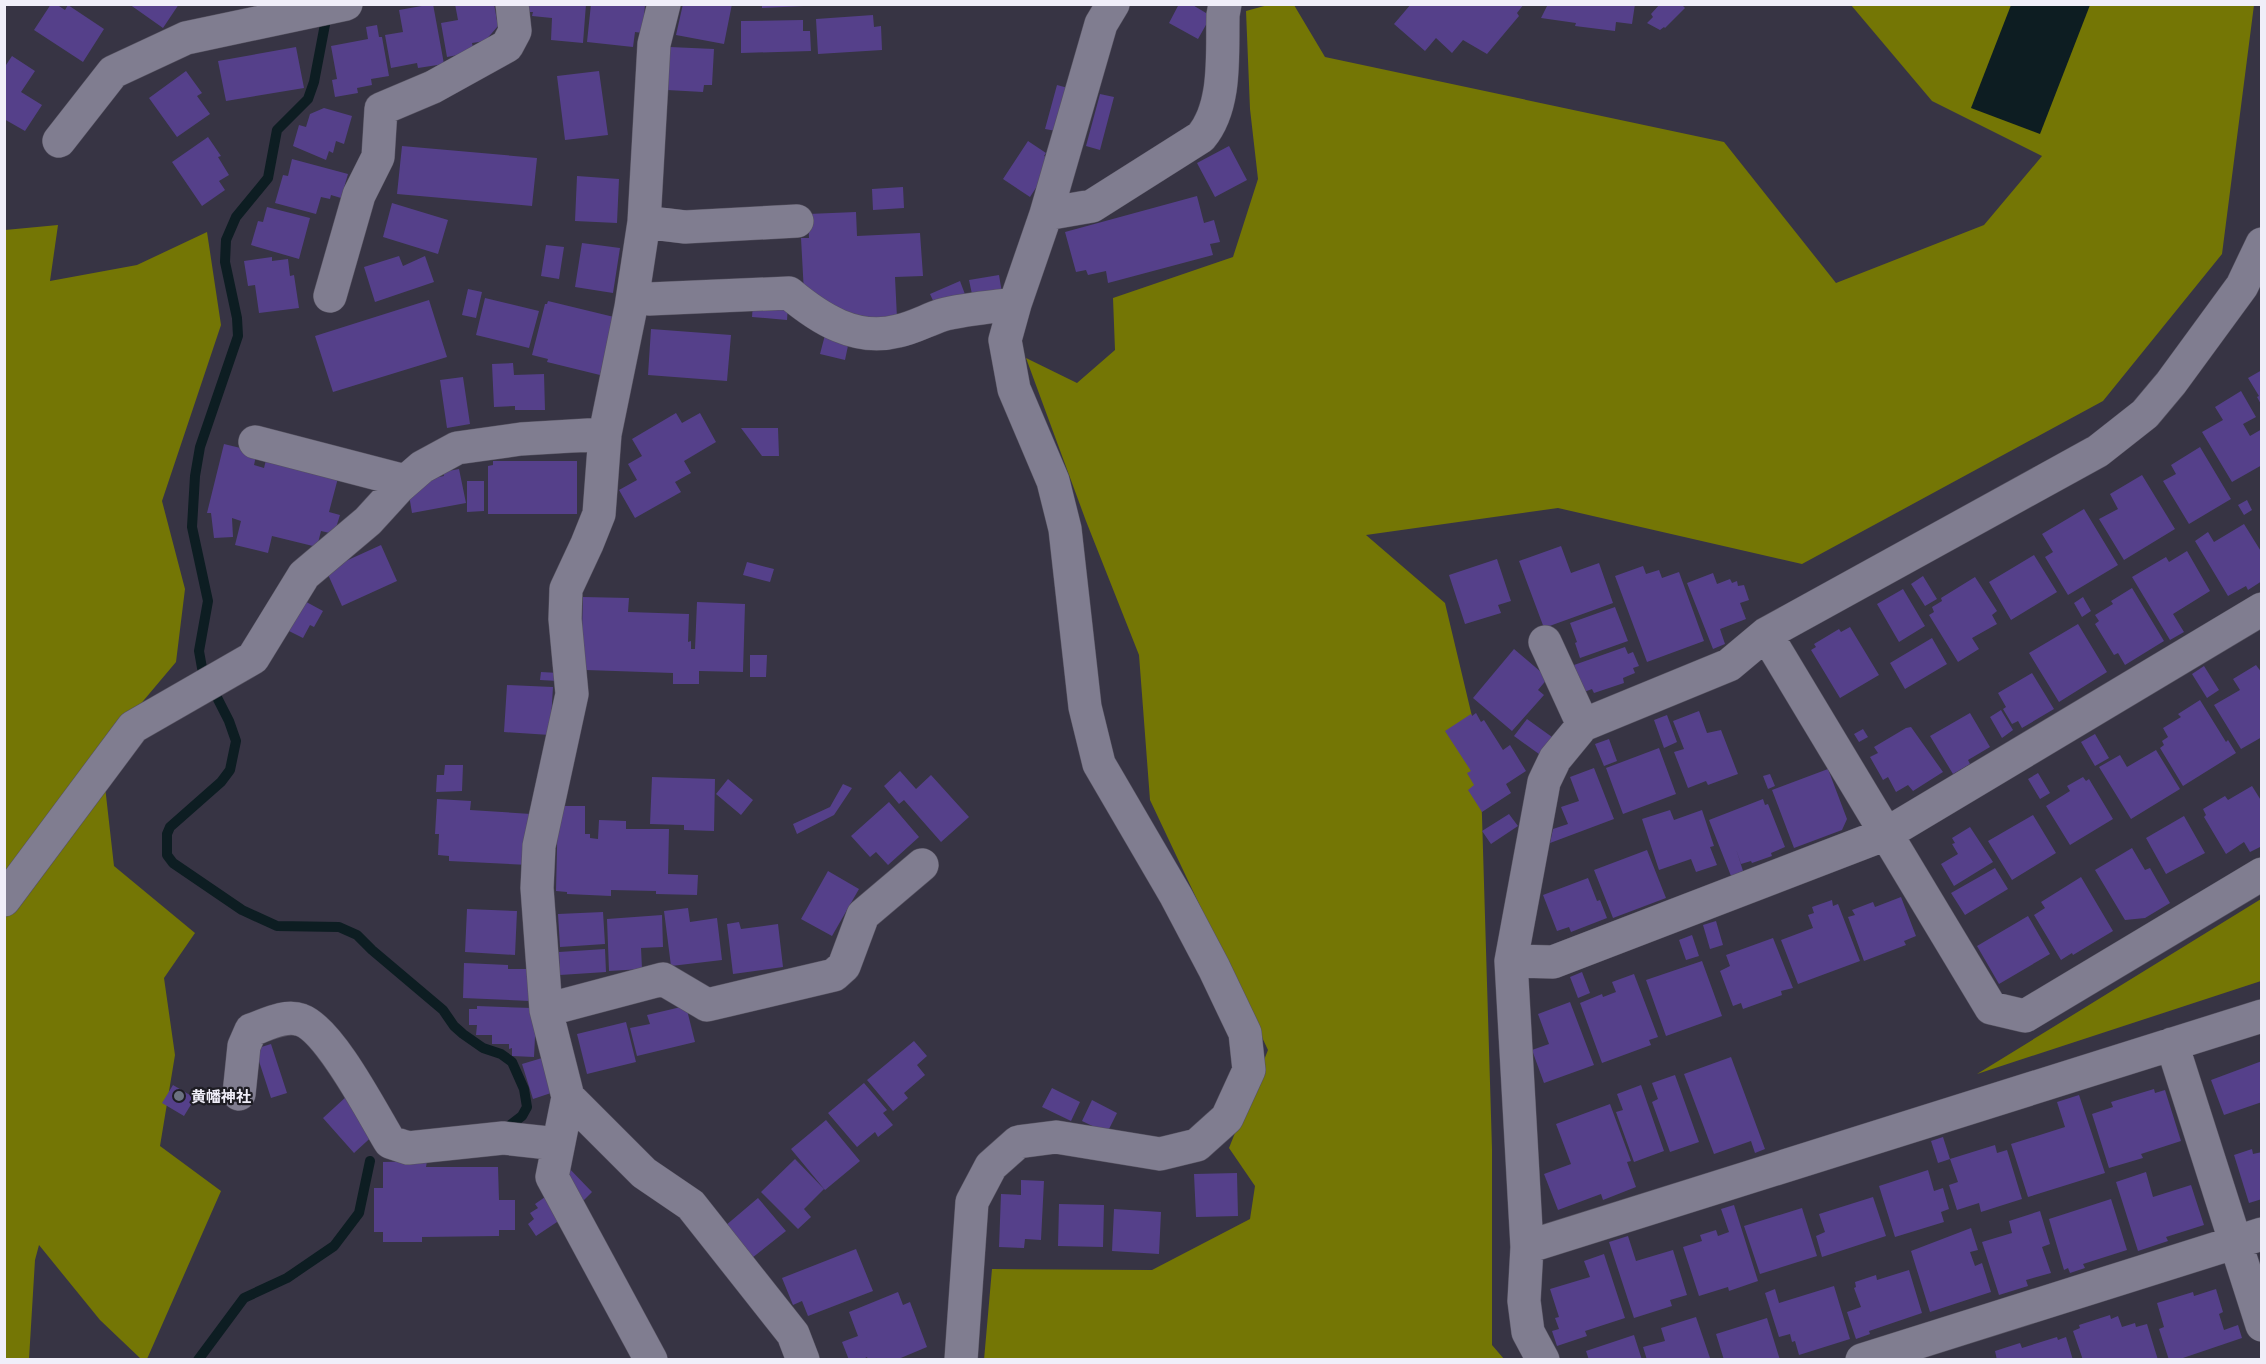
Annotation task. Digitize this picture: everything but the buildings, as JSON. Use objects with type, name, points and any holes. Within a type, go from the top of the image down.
[{"type":"street","points":[[59,141],[113,72],[186,38],[302,9],[346,4]]},
{"type":"street","points":[[330,296],[359,195],[378,157],[381,110],[433,87],[507,46],[515,31],[512,4]]},
{"type":"street","points":[[651,1359],[552,1177],[568,1097],[546,1010],[537,888],[539,846],[572,694],[565,619],[566,589],[588,544],[599,514],[605,434],[633,295],[644,222],[654,44],[663,4]]},
{"type":"street","points":[[961,1359],[972,1202],[991,1166],[1018,1142],[1056,1137],[1160,1154],[1197,1145],[1227,1118],[1249,1070],[1245,1033],[1214,968],[1176,896],[1099,764],[1085,707],[1065,529],[1053,481],[1014,389],[1005,340],[1046,214],[1101,24],[1113,4]]},
{"type":"street","points":[[1046,214],[1092,206],[1201,137],[1212,117],[1218,92],[1222,15],[1226,4]]},
{"type":"street","points":[[644,222],[686,227],[797,221]]},
{"type":"street","points":[[1543,1359],[1528,1332],[1524,1300],[1527,1247],[1511,961],[1544,782],[1555,759],[1583,725],[1729,665],[1766,634],[2098,451],[2145,414],[2171,382],[2242,286],[2262,244]]},
{"type":"street","points":[[633,295],[649,299],[789,293],[812,312],[832,324],[863,334],[898,331],[943,315],[1015,304]]},
{"type":"street","points":[[4,900],[133,727],[253,658],[304,575],[368,521],[405,481],[422,467],[457,448],[521,439],[605,434]]},
{"type":"street","points":[[255,442],[405,481]]},
{"type":"street","points":[[1511,961],[1552,962],[1886,834],[2262,609]]},
{"type":"street","points":[[1766,634],[1991,1008],[2025,1016],[2262,874]]},
{"type":"street","points":[[1545,642],[1583,725]]},
{"type":"street","points":[[546,1010],[663,979],[707,1005],[834,975],[844,966],[863,915],[922,865]]},
{"type":"street","points":[[1527,1247],[2262,1016]]},
{"type":"street","points":[[239,1094],[244,1046],[251,1030],[292,1018],[302,1020],[322,1034],[390,1142],[408,1148],[503,1138],[558,1144]]},
{"type":"street","points":[[2172,1044],[2248,1238],[2262,1325]]},
{"type":"street","points":[[568,1097],[644,1173],[691,1205],[794,1334],[803,1359]]},
{"type":"street","points":[[1862,1359],[2248,1238]]},
{"type":"shaded area","points":[[1268,5],[1294,5],[1325,57],[1724,142],[1836,283],[1984,225],[2042,156],[1932,101],[1851,5],[2254,5],[2222,254],[2103,401],[1802,564],[1558,508],[1366,535],[1445,603],[1480,750],[1492,1149],[1492,1345],[1504,1359],[984,1360],[992,1269],[1152,1270],[1250,1219],[1255,1186],[1229,1148],[1268,1050],[1150,800],[1139,655],[1086,521],[1026,358],[1077,383],[1115,350],[1113,298],[1233,257],[1258,179],[1250,109],[1246,11]]},
{"type":"shaded area","points":[[2011,5],[2090,5],[2040,134],[1971,108]]},
{"type":"shaded area","points":[[58,225],[50,281],[137,265],[207,232],[221,325],[162,501],[185,589],[176,662],[101,751],[114,866],[195,933],[164,978],[175,1055],[160,1146],[221,1191],[147,1359],[141,1359],[100,1320],[39,1245],[35,1260],[29,1359],[5,1360],[5,230]]},
{"type":"shaded area","points":[[2261,899],[2261,981],[1977,1074]]},
{"type":"waterway","points":[[327,14],[314,82],[308,99],[277,130],[268,178],[236,217],[226,240],[225,262],[237,318],[238,336],[200,447],[195,476],[192,527],[208,601],[199,651],[202,668],[229,721],[236,741],[230,770],[221,782],[170,827],[167,834],[167,855],[173,863],[242,910],[277,926],[339,927],[357,935],[443,1010],[463,1034],[483,1048],[501,1054],[512,1062],[524,1089],[527,1107],[522,1116],[509,1126]]},
{"type":"waterway","points":[[198,1360],[244,1298],[287,1278],[334,1246],[359,1213],[370,1161]]},
{"type":"place","name":"黄幡神社","points":[[179,1096]]}]
